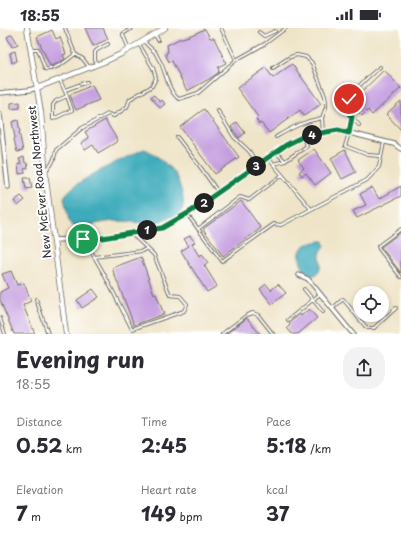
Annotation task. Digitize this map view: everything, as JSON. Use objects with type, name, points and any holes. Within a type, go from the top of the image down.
[{"type":"street","name":"New McEver Road Northwest","points":[[27,28],[37,88],[45,170],[66,334]]},
{"type":"street","points":[[0,93],[37,88],[90,68],[129,50],[165,28]]},
{"type":"street","points":[[0,115],[8,187]]},
{"type":"street","points":[[54,240],[102,238],[162,228],[187,214],[286,145],[302,138],[338,130],[394,144],[401,149]]},
{"type":"street","points":[[299,275],[308,279],[353,334]]},
{"type":"lane","points":[[65,28],[76,54],[90,68]]},
{"type":"lane","points":[[129,50],[122,35],[132,28]]},
{"type":"lane","points":[[221,28],[236,60]]},
{"type":"lane","points":[[144,41],[147,46],[154,51],[162,64],[174,96],[179,99],[198,93],[236,60],[266,43],[286,28]]},
{"type":"lane","points":[[264,36],[275,31]]},
{"type":"lane","points":[[259,32],[264,36],[266,43]]},
{"type":"lane","points":[[155,34],[158,40]]},
{"type":"lane","points":[[97,65],[95,60],[95,52],[108,44]]},
{"type":"lane","points":[[45,170],[51,165],[56,150],[82,128],[108,114],[114,116],[127,108],[130,99],[152,86],[156,78],[155,73],[139,44]]},
{"type":"lane","points":[[31,49],[38,49],[45,69],[49,70],[65,62],[76,54]]},
{"type":"lane","points":[[273,68],[290,57],[297,55],[306,57],[312,63],[326,102],[326,107],[322,118],[323,133]]},
{"type":"lane","points":[[359,124],[344,108],[353,93],[380,67]]},
{"type":"lane","points":[[60,79],[65,90],[72,110],[53,119],[53,105],[56,101],[67,96]]},
{"type":"lane","points":[[65,90],[87,82]]},
{"type":"lane","points":[[218,111],[234,137],[249,151],[258,165]]},
{"type":"lane","points":[[352,117],[345,146],[368,155],[381,156]]},
{"type":"lane","points":[[276,137],[310,120],[322,118]]},
{"type":"lane","points":[[177,138],[218,192]]},
{"type":"lane","points":[[273,164],[285,161],[307,146],[302,138]]},
{"type":"lane","points":[[187,214],[222,261],[274,224],[281,226],[367,180],[380,167],[384,142]]},
{"type":"lane","points":[[276,152],[285,161]]},
{"type":"lane","points":[[268,158],[311,209]]},
{"type":"lane","points":[[198,229],[240,197],[248,200],[282,175]]},
{"type":"lane","points":[[401,229],[378,246],[401,278]]},
{"type":"lane","points":[[83,239],[103,272],[132,329],[184,311],[187,304],[180,296],[170,295],[154,255],[132,233]]},
{"type":"lane","points":[[94,257],[142,251],[147,248]]},
{"type":"lane","points":[[304,289],[322,312]]},
{"type":"lane","points":[[288,320],[320,294]]},
{"type":"lane","points":[[36,299],[48,334]]},
{"type":"lane","points":[[332,309],[343,299],[365,326],[374,328],[396,308]]},
{"type":"lane","points":[[222,334],[247,315],[253,313],[258,315],[273,334]]},
{"type":"lane","points":[[0,318],[5,334]]},
{"type":"water","points":[[144,149],[148,150],[162,160],[176,176],[183,200],[183,209],[181,212],[154,223],[115,221],[79,227],[73,226],[69,221],[64,198],[68,192],[76,185],[100,170]]},
{"type":"water","points":[[324,241],[325,246],[320,253],[319,270],[317,274],[312,276],[306,272],[303,267],[300,261],[300,254],[305,245]]},
{"type":"building","points":[[85,28],[103,28],[108,39],[93,46]]},
{"type":"building","points":[[205,29],[210,38],[214,38],[226,63],[218,67],[219,72],[211,78],[187,91],[172,61],[169,62],[166,56],[166,53],[168,52],[167,45]]},
{"type":"building","points":[[52,30],[56,39],[60,37],[66,54],[63,55],[65,59],[50,66],[37,37]]},
{"type":"building","points":[[12,34],[18,44],[12,47],[7,37]]},
{"type":"building","points":[[15,51],[17,61],[12,63],[10,53]]},
{"type":"building","points":[[292,64],[321,104],[304,116],[300,110],[269,133],[261,123],[259,124],[256,119],[258,117],[237,88],[266,68],[273,78]]},
{"type":"building","points":[[384,70],[401,88],[372,115],[368,110],[362,116],[354,108],[360,102],[356,97]]},
{"type":"building","points":[[92,85],[99,100],[76,110],[70,95]]},
{"type":"building","points":[[154,95],[160,102],[162,100],[165,104],[160,108],[151,97]]},
{"type":"building","points":[[401,101],[401,130],[386,114]]},
{"type":"building","points":[[20,102],[20,108],[11,109],[11,103]]},
{"type":"building","points":[[204,109],[239,157],[215,174],[180,127]]},
{"type":"building","points":[[18,120],[23,151],[17,152],[12,122]]},
{"type":"building","points":[[105,120],[118,141],[98,153],[93,145],[85,150],[81,143],[89,138],[85,132]]},
{"type":"building","points":[[237,122],[245,133],[239,138],[231,127]]},
{"type":"building","points":[[314,149],[331,173],[315,185],[306,173],[302,176],[299,172],[304,168],[298,160]]},
{"type":"building","points":[[345,150],[356,172],[342,179],[331,158]]},
{"type":"building","points":[[24,157],[28,168],[24,169],[25,173],[19,174],[18,164],[21,164],[19,159]]},
{"type":"building","points":[[24,178],[30,178],[32,188],[26,189]]},
{"type":"building","points":[[401,186],[401,196],[357,218],[353,211],[366,205],[360,194],[372,187],[379,199]]},
{"type":"building","points":[[21,196],[25,200],[18,206],[14,201]]},
{"type":"building","points":[[241,201],[261,228],[223,256],[203,229]]},
{"type":"building","points":[[401,232],[401,273],[381,247]]},
{"type":"building","points":[[190,236],[195,242],[192,244],[199,256],[202,254],[208,263],[204,265],[217,286],[207,292],[181,251],[189,246],[184,239]]},
{"type":"building","points":[[141,257],[154,294],[156,294],[164,314],[134,325],[112,268]]},
{"type":"building","points":[[11,271],[17,285],[24,283],[31,301],[23,305],[35,334],[14,334],[0,300],[0,292],[8,288],[2,274]]},
{"type":"building","points":[[266,284],[271,290],[278,284],[286,293],[272,304],[260,289]]},
{"type":"building","points":[[93,289],[99,297],[82,308],[77,300]]},
{"type":"building","points":[[309,309],[317,318],[298,334],[292,334],[287,328],[290,325],[289,323]]},
{"type":"building","points":[[247,318],[260,334],[226,334]]},
{"type":"route","points":[[83,239],[102,238],[162,228],[190,212],[286,145],[304,136],[338,130],[349,133],[352,117],[344,108],[349,99]]}]
